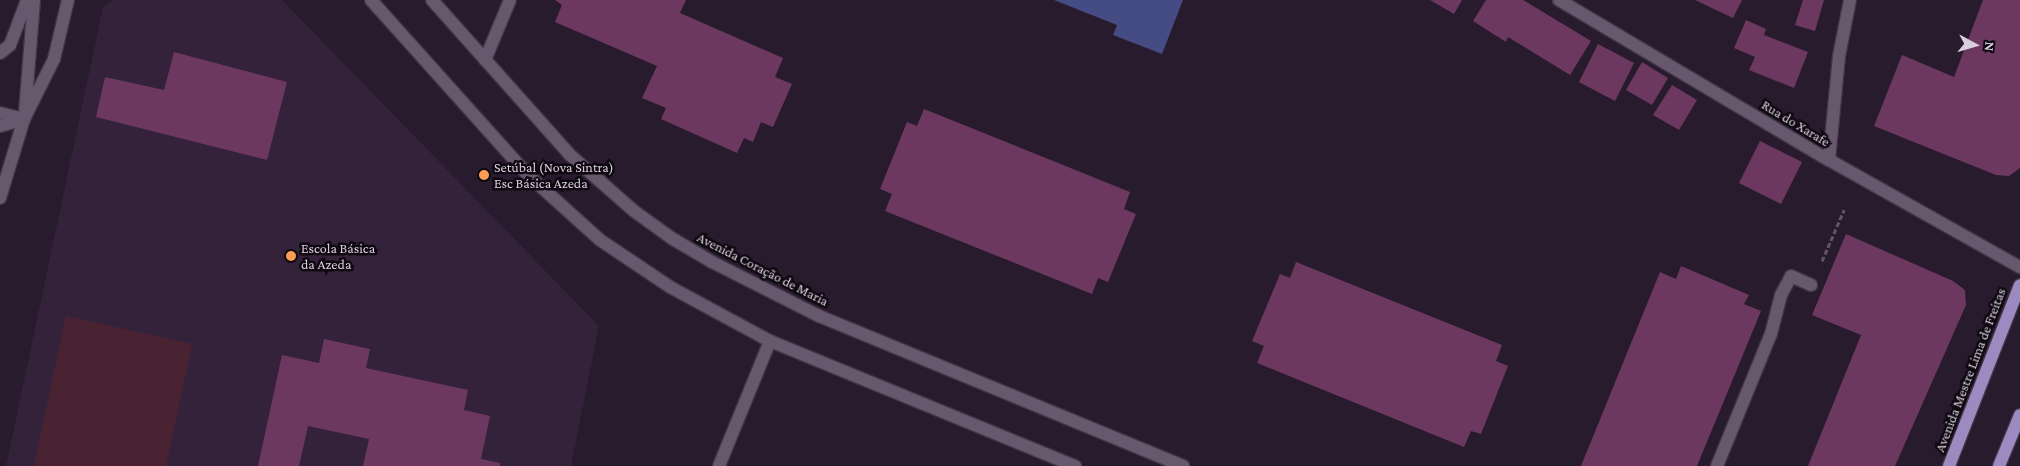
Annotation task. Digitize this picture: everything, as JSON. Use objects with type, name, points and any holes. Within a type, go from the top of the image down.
[{"type":"main road","name":"Avenida Mestre Lima de Freitas","points":[[1949,466],[2020,285]]},
{"type":"main road","points":[[1999,466],[2020,415]]},
{"type":"street","points":[[0,53],[10,45],[27,0]]},
{"type":"street","points":[[24,119],[34,0]]},
{"type":"street","points":[[0,198],[24,119],[54,59],[68,0]]},
{"type":"street","points":[[371,0],[529,176],[600,240],[670,287],[770,341],[1075,466]]},
{"type":"street","name":"Avenida Coração de Maria","points":[[432,0],[569,154],[634,210],[673,239],[712,262],[819,316],[1183,466]]},
{"type":"street","points":[[485,60],[510,0]]},
{"type":"street","name":"Rua do Xarafe","points":[[1559,0],[1828,160],[2020,267]]},
{"type":"street","points":[[1828,160],[1839,56],[1850,0]]},
{"type":"street","points":[[0,112],[24,119]]},
{"type":"street","points":[[0,126],[24,119]]},
{"type":"street","points":[[1717,466],[1771,334],[1782,295],[1791,276],[1812,285]]},
{"type":"street","points":[[719,466],[770,341]]},
{"type":"path","points":[[1812,285],[1844,210]]},
{"type":"shaded area","name":"Escola Básica da Azeda","points":[[113,0],[282,0],[599,326],[571,466],[6,466],[103,7]]},
{"type":"shaded area","points":[[66,316],[192,344],[166,466],[34,466]]},
{"type":"water","points":[[1054,0],[1183,0],[1162,54],[1113,35],[1117,25]]},
{"type":"building","points":[[555,0],[686,0],[680,13],[783,58],[775,77],[792,84],[773,127],[761,122],[753,142],[744,138],[737,153],[661,119],[666,108],[642,98],[657,66],[555,22],[562,5]]},
{"type":"building","points":[[1430,0],[1462,0],[1454,14]]},
{"type":"building","points":[[1486,0],[1523,0],[1591,41],[1570,75],[1508,37],[1506,42],[1473,21]]},
{"type":"building","points":[[1695,0],[1742,0],[1733,18]]},
{"type":"building","points":[[1803,0],[1824,0],[1815,31],[1795,25]]},
{"type":"building","points":[[1983,0],[2020,0],[2020,168],[2009,176],[1996,175],[1874,126],[1902,55],[1954,77]]},
{"type":"building","points":[[1746,20],[1766,29],[1764,35],[1808,52],[1794,88],[1749,70],[1755,57],[1734,48]]},
{"type":"building","points":[[1598,44],[1634,63],[1615,101],[1579,82]]},
{"type":"building","points":[[174,52],[287,82],[267,160],[96,117],[105,77],[164,90]]},
{"type":"building","points":[[1642,62],[1668,78],[1652,105],[1626,90]]},
{"type":"building","points":[[1672,85],[1697,100],[1679,130],[1653,115]]},
{"type":"building","points":[[924,109],[1130,192],[1124,209],[1136,214],[1108,282],[1098,278],[1092,294],[885,211],[892,194],[880,189],[907,122],[917,126]]},
{"type":"building","points":[[1760,141],[1802,162],[1781,204],[1739,183]]},
{"type":"building","points":[[1846,234],[1953,281],[1965,290],[1966,305],[1895,466],[1808,466],[1861,335],[1812,315]]},
{"type":"building","points":[[1296,262],[1502,345],[1496,361],[1508,366],[1481,434],[1471,431],[1464,447],[1257,363],[1264,346],[1252,341],[1280,274],[1290,278]]},
{"type":"building","points":[[1681,266],[1749,295],[1744,304],[1761,311],[1697,466],[1581,466],[1660,272],[1676,279]]},
{"type":"building","points":[[324,339],[370,349],[366,368],[468,390],[464,410],[490,416],[481,459],[500,463],[500,466],[363,466],[369,439],[308,426],[299,466],[258,466],[282,355],[319,363]]},
{"type":"place","name":"Setúbal (Nova Sintra) Esc Básica Azeda","points":[[484,175]]},
{"type":"place","name":"Escola Básica da Azeda","points":[[291,256]]}]
